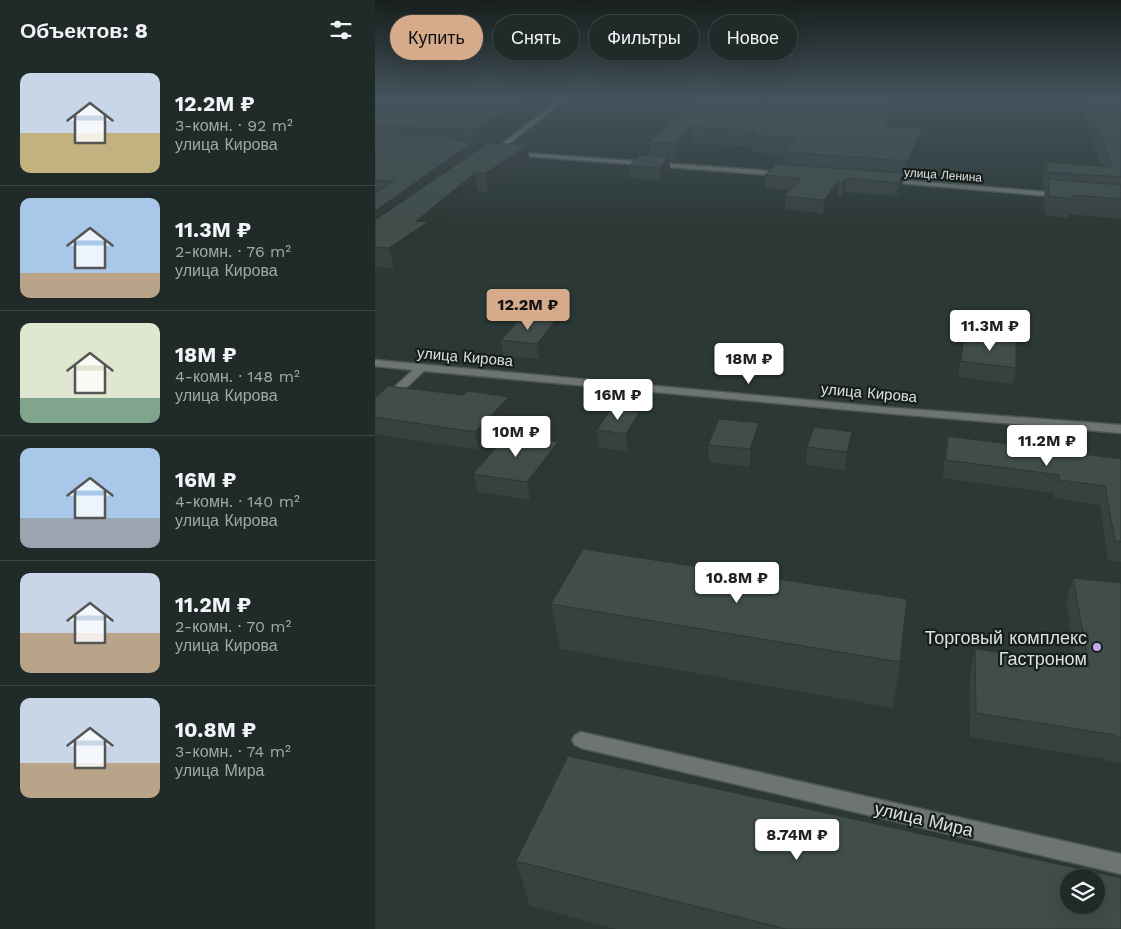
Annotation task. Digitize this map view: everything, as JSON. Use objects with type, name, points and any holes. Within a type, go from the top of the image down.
[{"type":"street","points":[[496,152],[510,141]]},
{"type":"street","points":[[487,154],[496,152],[793,174]]},
{"type":"street","name":"улица Ленина","points":[[883,181],[1071,196]]},
{"type":"street","name":"улица Кирова","points":[[375,363],[883,410],[1121,429]]},
{"type":"street","points":[[375,411],[421,368]]},
{"type":"street","name":"улица Мира","points":[[581,740],[1121,864]]},
{"type":"building","points":[[375,141],[473,142],[375,211],[375,193],[394,181],[375,180]]},
{"type":"building","points":[[650,141],[677,141],[675,144]]},
{"type":"building","points":[[794,141],[917,141],[907,161],[783,152]]},
{"type":"building","points":[[1102,141],[1121,141],[1121,177],[1047,172],[1047,162],[1112,167]]},
{"type":"building","points":[[488,143],[527,145],[485,174],[475,173],[416,221],[428,222],[389,248],[375,247],[375,220]]},
{"type":"building","points":[[641,155],[669,157],[660,168],[629,166]]},
{"type":"building","points":[[776,164],[903,173],[899,183],[846,178],[843,183],[838,182],[824,200],[785,196],[801,178],[765,175]]},
{"type":"building","points":[[1048,179],[1121,185],[1121,199],[1073,195],[1072,199],[1049,196]]},
{"type":"building","points":[[521,318],[555,321],[537,344],[501,340]]},
{"type":"building","points":[[964,337],[1016,342],[1016,368],[961,361]]},
{"type":"building","points":[[388,386],[463,395],[468,391],[509,397],[475,432],[375,417],[375,398]]},
{"type":"building","points":[[611,408],[639,412],[626,434],[597,430]]},
{"type":"building","points":[[719,419],[759,423],[750,449],[708,445]]},
{"type":"building","points":[[814,427],[852,432],[847,452],[807,447]]},
{"type":"building","points":[[508,434],[558,442],[527,482],[473,474]]},
{"type":"building","points":[[948,436],[1121,459],[1121,542],[1115,541],[1105,486],[1059,480],[1059,475],[946,460]]},
{"type":"building","points":[[583,549],[907,599],[900,662],[551,604]]},
{"type":"building","points":[[1073,578],[1121,583],[1121,738],[1115,737],[1115,735],[976,713],[975,649],[1089,666]]},
{"type":"building","points":[[568,756],[1080,869],[1060,869],[1060,914],[1105,914],[1105,874],[1121,878],[1121,929],[786,929],[516,861]]},
{"type":"place","name":"Торговый комплекс Гастроном","points":[[1097,647]]}]
